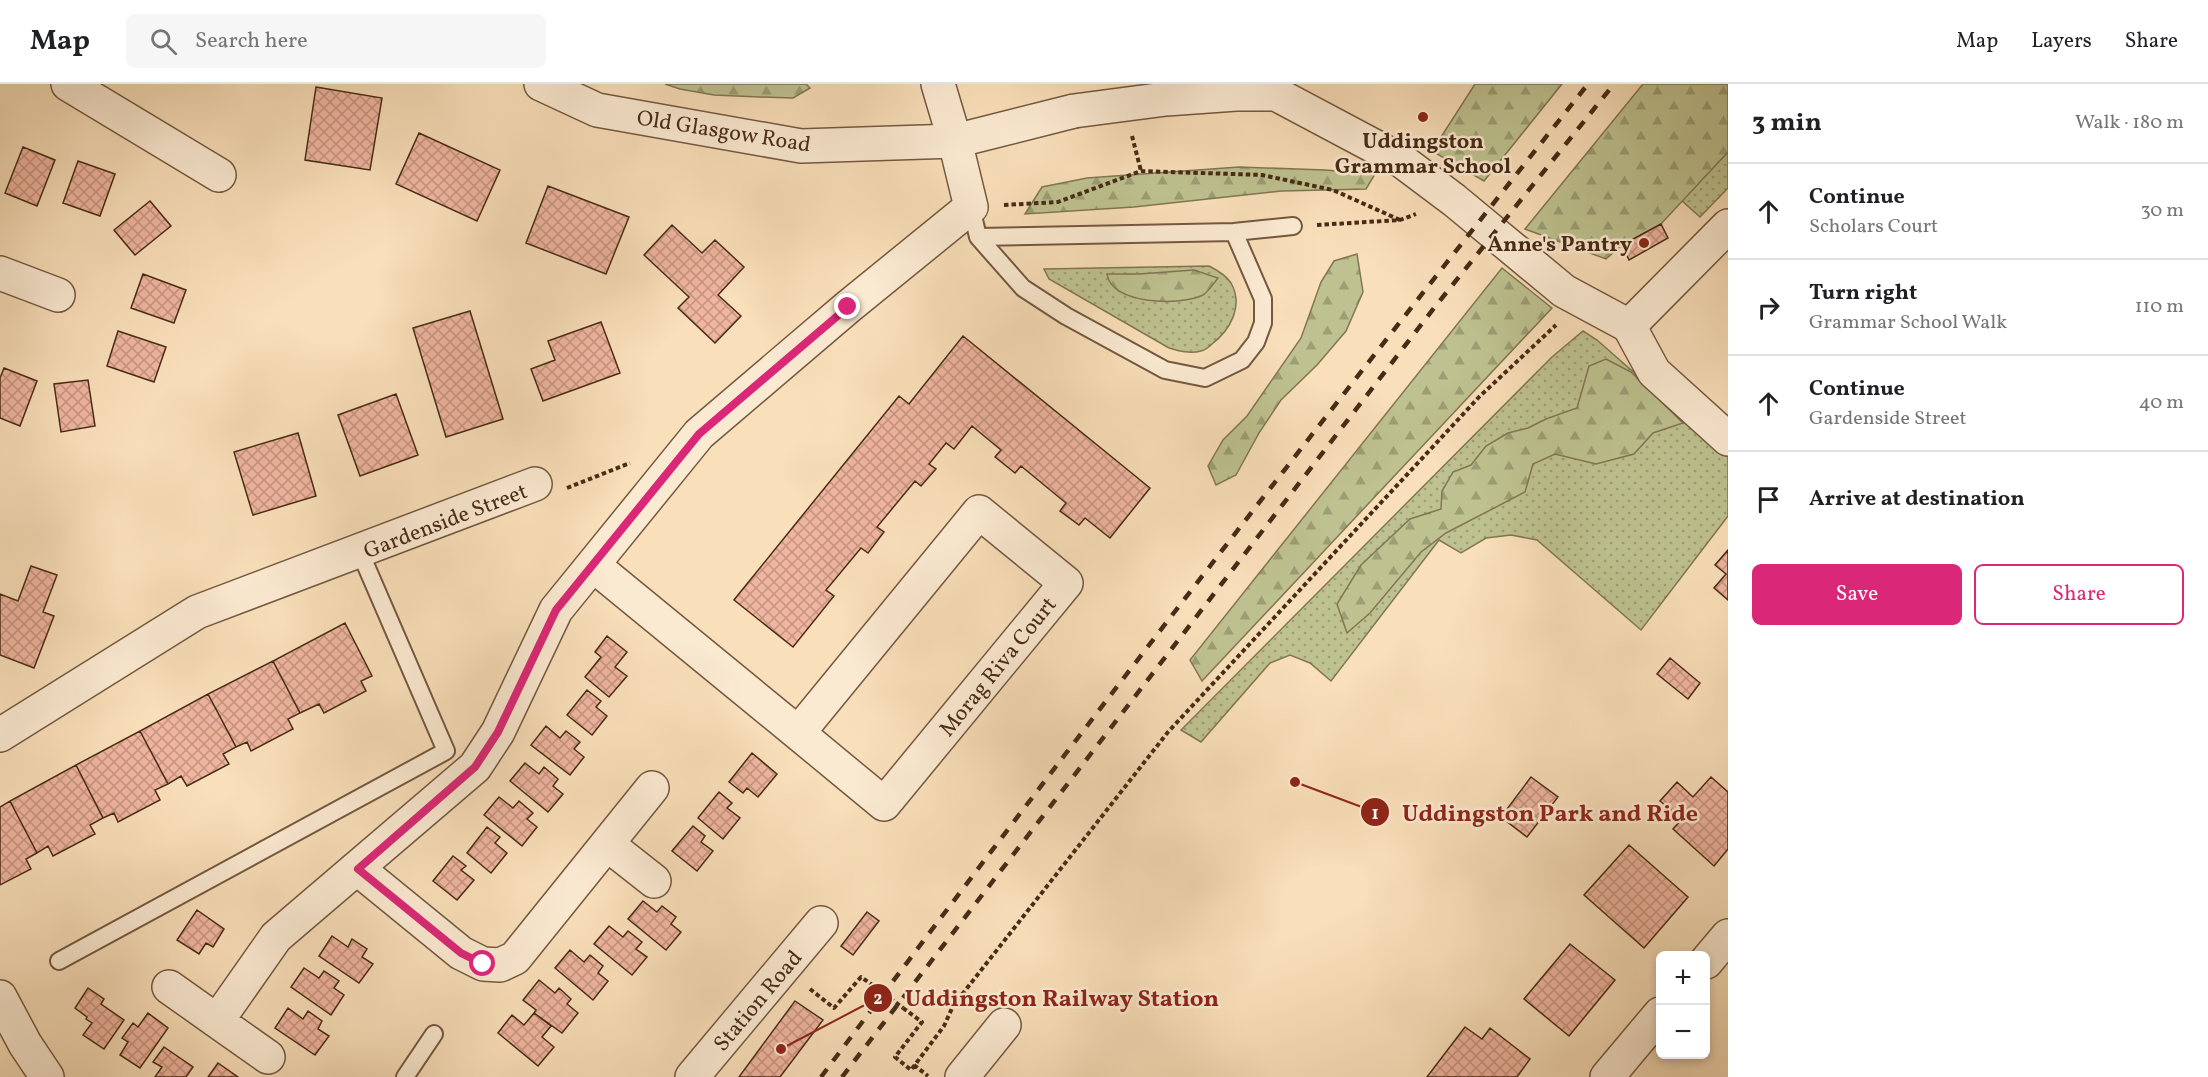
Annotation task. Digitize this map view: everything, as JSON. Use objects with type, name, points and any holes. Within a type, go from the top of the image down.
[{"type":"street","points":[[68,84],[219,176]]},
{"type":"street","name":"Old Glasgow Road","points":[[541,84],[597,110],[801,146],[956,141],[1074,111],[1166,99],[1277,89],[1402,161],[1454,200],[1564,291],[1629,326]]},
{"type":"street","points":[[217,1021],[276,937],[475,767],[498,732],[556,610],[699,434],[848,307],[974,222],[956,141],[938,84]]},
{"type":"street","points":[[1728,226],[1629,326],[1654,372],[1728,439]]},
{"type":"street","points":[[0,273],[58,295]]},
{"type":"street","name":"Gardenside Street","points":[[0,735],[197,612],[535,484]]},
{"type":"street","name":"Morag Riva Court","points":[[593,565],[884,804],[1065,583],[979,512],[798,733]]},
{"type":"street","points":[[358,869],[461,953],[483,964],[500,965],[515,958],[652,788]]},
{"type":"street","points":[[607,844],[654,881]]},
{"type":"street","name":"Station Road","points":[[692,1077],[821,922]]},
{"type":"street","points":[[1710,957],[1728,936]]},
{"type":"street","points":[[169,987],[268,1057]]},
{"type":"street","points":[[0,997],[25,1044],[47,1077]]},
{"type":"street","points":[[1607,1077],[1656,1019]]},
{"type":"street","points":[[962,1077],[1004,1025]]},
{"type":"lane","points":[[974,222],[1234,232],[1293,226]]},
{"type":"lane","points":[[974,222],[1023,288],[1066,316],[1165,370],[1205,378],[1242,360],[1256,342],[1263,323],[1263,299],[1234,232]]},
{"type":"lane","points":[[59,961],[446,750],[360,552]]},
{"type":"lane","points":[[405,1077],[434,1034]]},
{"type":"path","points":[[974,222],[1058,202],[1141,171],[1262,175],[1334,190],[1400,220]]},
{"type":"path","points":[[1293,226],[1400,220],[1454,200]]},
{"type":"path","points":[[839,1001],[861,977],[922,1022],[895,1057],[911,1070],[944,1026],[953,1006],[1168,732],[1479,397],[1563,319],[1557,301],[1564,291]]},
{"type":"path","name":"Gardenside Street","points":[[535,484],[537,501],[634,461]]},
{"type":"path","points":[[914,1065],[930,1077]]},
{"type":"green space","points":[[665,84],[806,84],[810,88],[793,98],[714,95]]},
{"type":"green space","points":[[1475,84],[1562,84],[1484,181],[1432,151]]},
{"type":"green space","points":[[1643,84],[1728,84],[1728,152],[1661,224],[1622,245],[1606,259],[1525,229]]},
{"type":"green space","points":[[1728,152],[1728,188],[1700,217],[1681,200]]},
{"type":"green space","points":[[1239,167],[1375,174],[1366,189],[1282,191],[1134,207],[1025,214],[1042,187],[1087,178]]},
{"type":"green space","points":[[1357,254],[1363,292],[1346,331],[1317,365],[1281,400],[1259,433],[1236,475],[1216,485],[1208,466],[1223,440],[1247,416],[1301,338],[1321,282],[1334,261]]},
{"type":"green space","points":[[1209,266],[1224,275],[1231,283],[1235,292],[1235,309],[1229,325],[1219,338],[1205,349],[1193,352],[1169,348],[1049,279],[1044,269]]},
{"type":"green space","points":[[1502,268],[1552,308],[1202,681],[1190,660]]},
{"type":"green space","points":[[1194,270],[1218,278],[1203,295],[1179,301],[1133,297],[1121,292],[1111,284],[1107,274],[1139,274]]},
{"type":"green space","points":[[1583,331],[1597,340],[1728,455],[1728,516],[1641,630],[1537,540],[1511,535],[1486,538],[1461,553],[1439,540],[1331,681],[1310,663],[1290,655],[1270,663],[1201,742],[1181,730],[1552,357]]},
{"type":"green space","points":[[1606,359],[1631,372],[1683,423],[1653,433],[1634,454],[1596,464],[1555,454],[1533,464],[1525,492],[1446,533],[1421,552],[1370,613],[1347,633],[1337,604],[1361,565],[1410,519],[1441,509],[1442,491],[1453,472],[1471,465],[1486,446],[1508,433],[1528,428],[1577,408],[1589,366]]},
{"type":"building","points":[[316,87],[382,98],[370,170],[305,160]]},
{"type":"building","points":[[419,133],[500,170],[477,221],[396,184]]},
{"type":"building","points":[[23,147],[55,160],[37,206],[5,193]]},
{"type":"building","points":[[78,161],[115,174],[100,216],[63,203]]},
{"type":"building","points":[[548,186],[629,217],[606,274],[526,243]]},
{"type":"building","points":[[150,201],[171,226],[135,255],[114,230]]},
{"type":"building","points":[[1661,224],[1668,238],[1629,260],[1622,245]]},
{"type":"building","points":[[672,225],[702,253],[715,240],[744,267],[718,295],[741,316],[715,343],[678,308],[689,297],[644,255]]},
{"type":"building","points":[[143,274],[186,290],[174,323],[131,308]]},
{"type":"building","points":[[470,311],[503,419],[446,437],[413,328]]},
{"type":"building","points":[[601,322],[620,373],[543,401],[531,369],[555,360],[548,341]]},
{"type":"building","points":[[118,331],[166,347],[154,382],[107,366]]},
{"type":"building","points":[[963,336],[1150,488],[1110,538],[1085,518],[1079,525],[1060,511],[1066,503],[1021,466],[1015,473],[995,457],[1001,450],[972,426],[954,449],[946,443],[929,464],[936,469],[921,486],[915,481],[877,527],[884,532],[868,553],[861,548],[826,590],[834,596],[793,647],[734,600],[899,396],[909,404]]},
{"type":"building","points":[[4,368],[37,381],[20,426],[0,418],[0,378]]},
{"type":"building","points":[[88,380],[95,426],[61,432],[54,384]]},
{"type":"building","points":[[396,394],[418,455],[360,476],[338,415]]},
{"type":"building","points":[[298,433],[316,496],[253,515],[234,452]]},
{"type":"building","points":[[1728,550],[1728,600],[1714,588],[1726,574],[1715,565]]},
{"type":"building","points":[[31,566],[57,575],[43,612],[54,616],[34,668],[0,655],[0,594],[18,601]]},
{"type":"building","points":[[345,623],[372,676],[361,681],[366,691],[324,713],[319,704],[300,713],[273,661]]},
{"type":"building","points":[[607,636],[627,652],[615,667],[627,676],[609,697],[585,677],[601,657],[595,652]]},
{"type":"building","points":[[1670,658],[1700,683],[1688,699],[1657,674]]},
{"type":"building","points":[[273,661],[300,713],[288,719],[293,729],[251,751],[247,742],[236,747],[208,694]]},
{"type":"building","points":[[587,690],[601,701],[596,707],[607,716],[592,735],[567,715]]},
{"type":"building","points":[[208,694],[236,747],[223,754],[229,764],[187,786],[181,776],[168,784],[140,731]]},
{"type":"building","points":[[546,726],[560,738],[566,731],[580,742],[574,749],[584,757],[570,775],[531,745]]},
{"type":"building","points":[[140,731],[168,784],[155,790],[160,800],[118,822],[114,813],[103,818],[76,765]]},
{"type":"building","points":[[752,753],[777,774],[758,797],[747,788],[743,793],[729,782]]},
{"type":"building","points":[[525,763],[539,774],[544,767],[558,779],[553,786],[563,794],[548,812],[510,781]]},
{"type":"building","points":[[76,765],[103,818],[90,825],[95,834],[53,856],[48,846],[37,853],[10,801]]},
{"type":"building","points":[[1531,777],[1558,797],[1527,837],[1501,817]]},
{"type":"building","points":[[1711,777],[1728,792],[1728,849],[1714,866],[1673,829],[1682,819],[1660,801],[1677,782],[1693,797]]},
{"type":"building","points":[[719,792],[732,803],[727,808],[740,818],[723,839],[698,818]]},
{"type":"building","points":[[499,797],[513,808],[519,801],[533,813],[527,819],[537,827],[522,846],[484,815]]},
{"type":"building","points":[[10,801],[37,853],[26,859],[31,869],[0,885],[0,807]]},
{"type":"building","points":[[693,826],[705,836],[701,842],[713,851],[697,871],[672,851]]},
{"type":"building","points":[[487,827],[500,837],[495,843],[507,853],[491,873],[467,853]]},
{"type":"building","points":[[1629,845],[1688,897],[1644,948],[1584,895]]},
{"type":"building","points":[[453,856],[466,866],[461,870],[474,880],[457,900],[433,881]]},
{"type":"building","points":[[643,901],[657,912],[662,906],[676,917],[671,924],[681,932],[666,950],[628,919]]},
{"type":"building","points":[[197,910],[224,929],[213,947],[206,943],[199,954],[177,940]]},
{"type":"building","points":[[867,912],[879,921],[853,955],[841,946]]},
{"type":"building","points":[[609,926],[623,937],[628,931],[642,942],[636,949],[647,957],[632,975],[594,944]]},
{"type":"building","points":[[332,936],[348,947],[352,939],[367,949],[362,957],[373,964],[359,983],[319,956]]},
{"type":"building","points":[[1570,944],[1615,980],[1569,1036],[1524,999]]},
{"type":"building","points":[[570,950],[584,962],[590,955],[603,966],[598,973],[608,981],[593,1000],[555,968]]},
{"type":"building","points":[[304,968],[319,978],[324,971],[339,981],[334,988],[344,995],[331,1015],[291,987]]},
{"type":"building","points":[[539,980],[555,993],[559,988],[571,999],[567,1004],[578,1013],[562,1033],[534,1013],[536,1010],[523,1000]]},
{"type":"building","points":[[88,988],[104,999],[101,1004],[124,1020],[104,1049],[83,1035],[92,1023],[75,1008]]},
{"type":"building","points":[[795,1001],[823,1020],[780,1077],[739,1077]]},
{"type":"building","points":[[288,1008],[303,1019],[308,1011],[322,1021],[318,1029],[329,1036],[315,1055],[275,1028]]},
{"type":"building","points":[[148,1013],[168,1028],[140,1068],[120,1055],[128,1042],[122,1038],[133,1023],[138,1027]]},
{"type":"building","points":[[534,1013],[551,1026],[542,1037],[554,1047],[538,1066],[498,1033],[512,1015],[524,1025]]},
{"type":"building","points":[[1465,1027],[1482,1039],[1490,1028],[1530,1059],[1517,1077],[1427,1077]]},
{"type":"building","points":[[164,1047],[193,1067],[186,1077],[155,1077],[162,1067],[153,1062]]},
{"type":"building","points":[[218,1063],[238,1077],[208,1077]]},
{"type":"railway","points":[[821,1077],[1201,578],[1588,84]]},
{"type":"railway","points":[[842,1077],[1434,308],[1614,84]]},
{"type":"place","name":"Uddingston Grammar School","points":[[1423,117]]},
{"type":"place","name":"Anne's Pantry","points":[[1644,243]]},
{"type":"place","name":"Uddingston Park and Ride","points":[[1295,782]]},
{"type":"place","name":"Uddingston Railway Station","points":[[781,1049]]},
{"type":"route","points":[[483,964],[461,953],[358,869],[475,767],[498,732],[556,610],[699,434],[848,307]]}]
